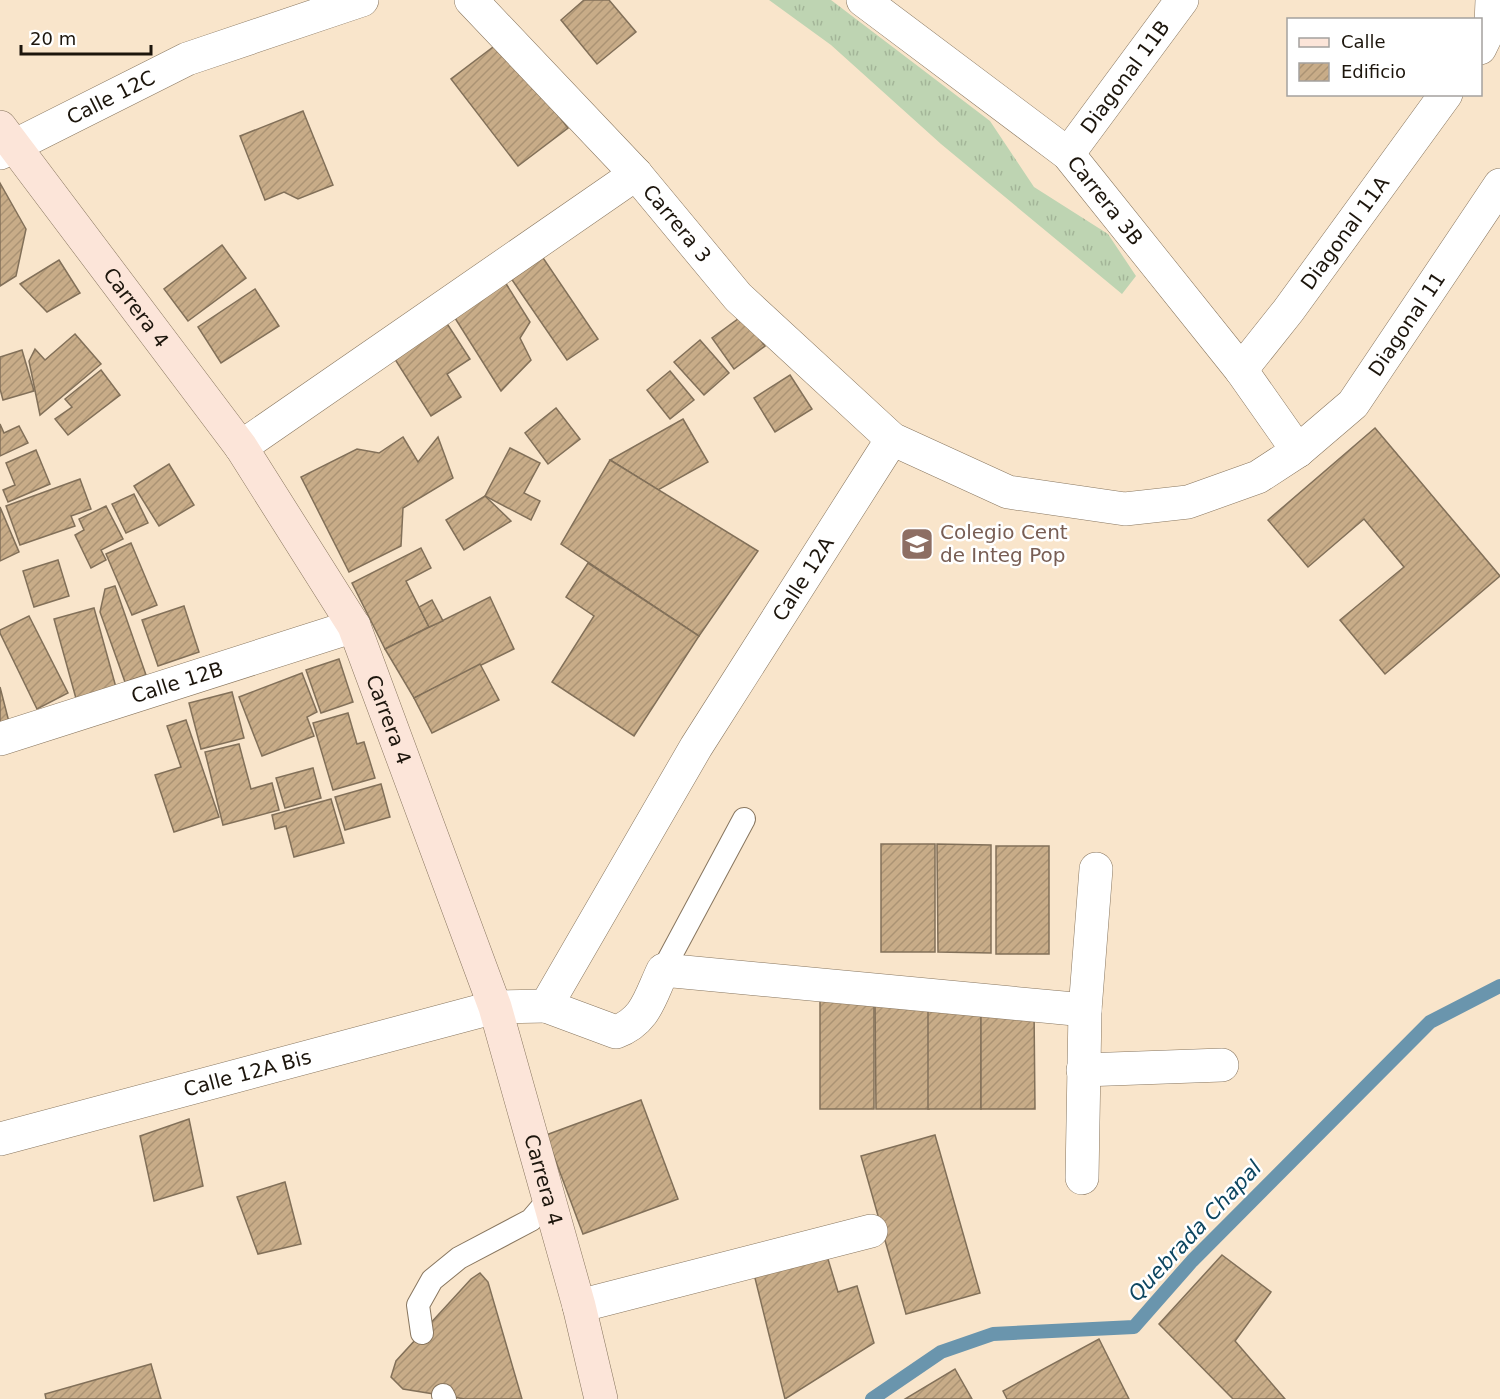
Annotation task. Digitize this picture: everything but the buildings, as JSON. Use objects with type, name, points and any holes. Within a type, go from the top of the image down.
[{"type":"street","name":"Calle 12C","points":[[5,143],[187,59],[362,0]]},
{"type":"street","name":"Carrera 3","points":[[471,0],[636,174],[738,297],[892,439]]},
{"type":"street","name":"Diagonal 11B","points":[[1068,154],[1182,0]]},
{"type":"street","points":[[1482,44],[1491,25],[1492,0]]},
{"type":"street","name":"Carrera 3B","points":[[866,1],[1068,154],[1241,370],[1298,451]]},
{"type":"street","name":"Diagonal 11A","points":[[1241,370],[1288,311],[1445,96]]},
{"type":"street","name":"Carrera 4","points":[[5,143],[241,447],[354,626],[495,1007],[579,1306],[601,1399]]},
{"type":"street","points":[[241,447],[636,174]]},
{"type":"street","name":"Diagonal 11","points":[[892,439],[1008,492],[1125,509],[1188,502],[1258,477],[1298,451],[1353,404],[1500,185]]},
{"type":"street","name":"Calle 12A","points":[[546,1006],[696,747],[892,439]]},
{"type":"street","name":"Calle 12B","points":[[0,739],[354,626]]},
{"type":"street","points":[[1082,1178],[1085,1010],[1096,870]]},
{"type":"street","points":[[495,1007],[546,1006],[616,1032],[630,1027],[640,1019],[663,970],[1085,1010]]},
{"type":"street","name":"Calle 12A Bis","points":[[0,1139],[495,1007]]},
{"type":"street","points":[[1083,1070],[1222,1065]]},
{"type":"street","points":[[579,1306],[871,1231]]},
{"type":"lane","points":[[663,970],[744,819]]},
{"type":"lane","points":[[422,1333],[418,1305],[432,1280],[459,1258],[531,1220],[549,1199]]},
{"type":"green space","points":[[769,0],[831,0],[990,121],[1034,187],[1108,234],[1136,276],[1122,294],[941,144],[831,45]]},
{"type":"waterway","name":"Quebrada Chapal","points":[[872,1399],[941,1352],[993,1334],[1134,1327],[1192,1261],[1430,1022],[1500,986]]},
{"type":"place","name":"Colegio Cent de Integ Pop","points":[[917,544]]}]
